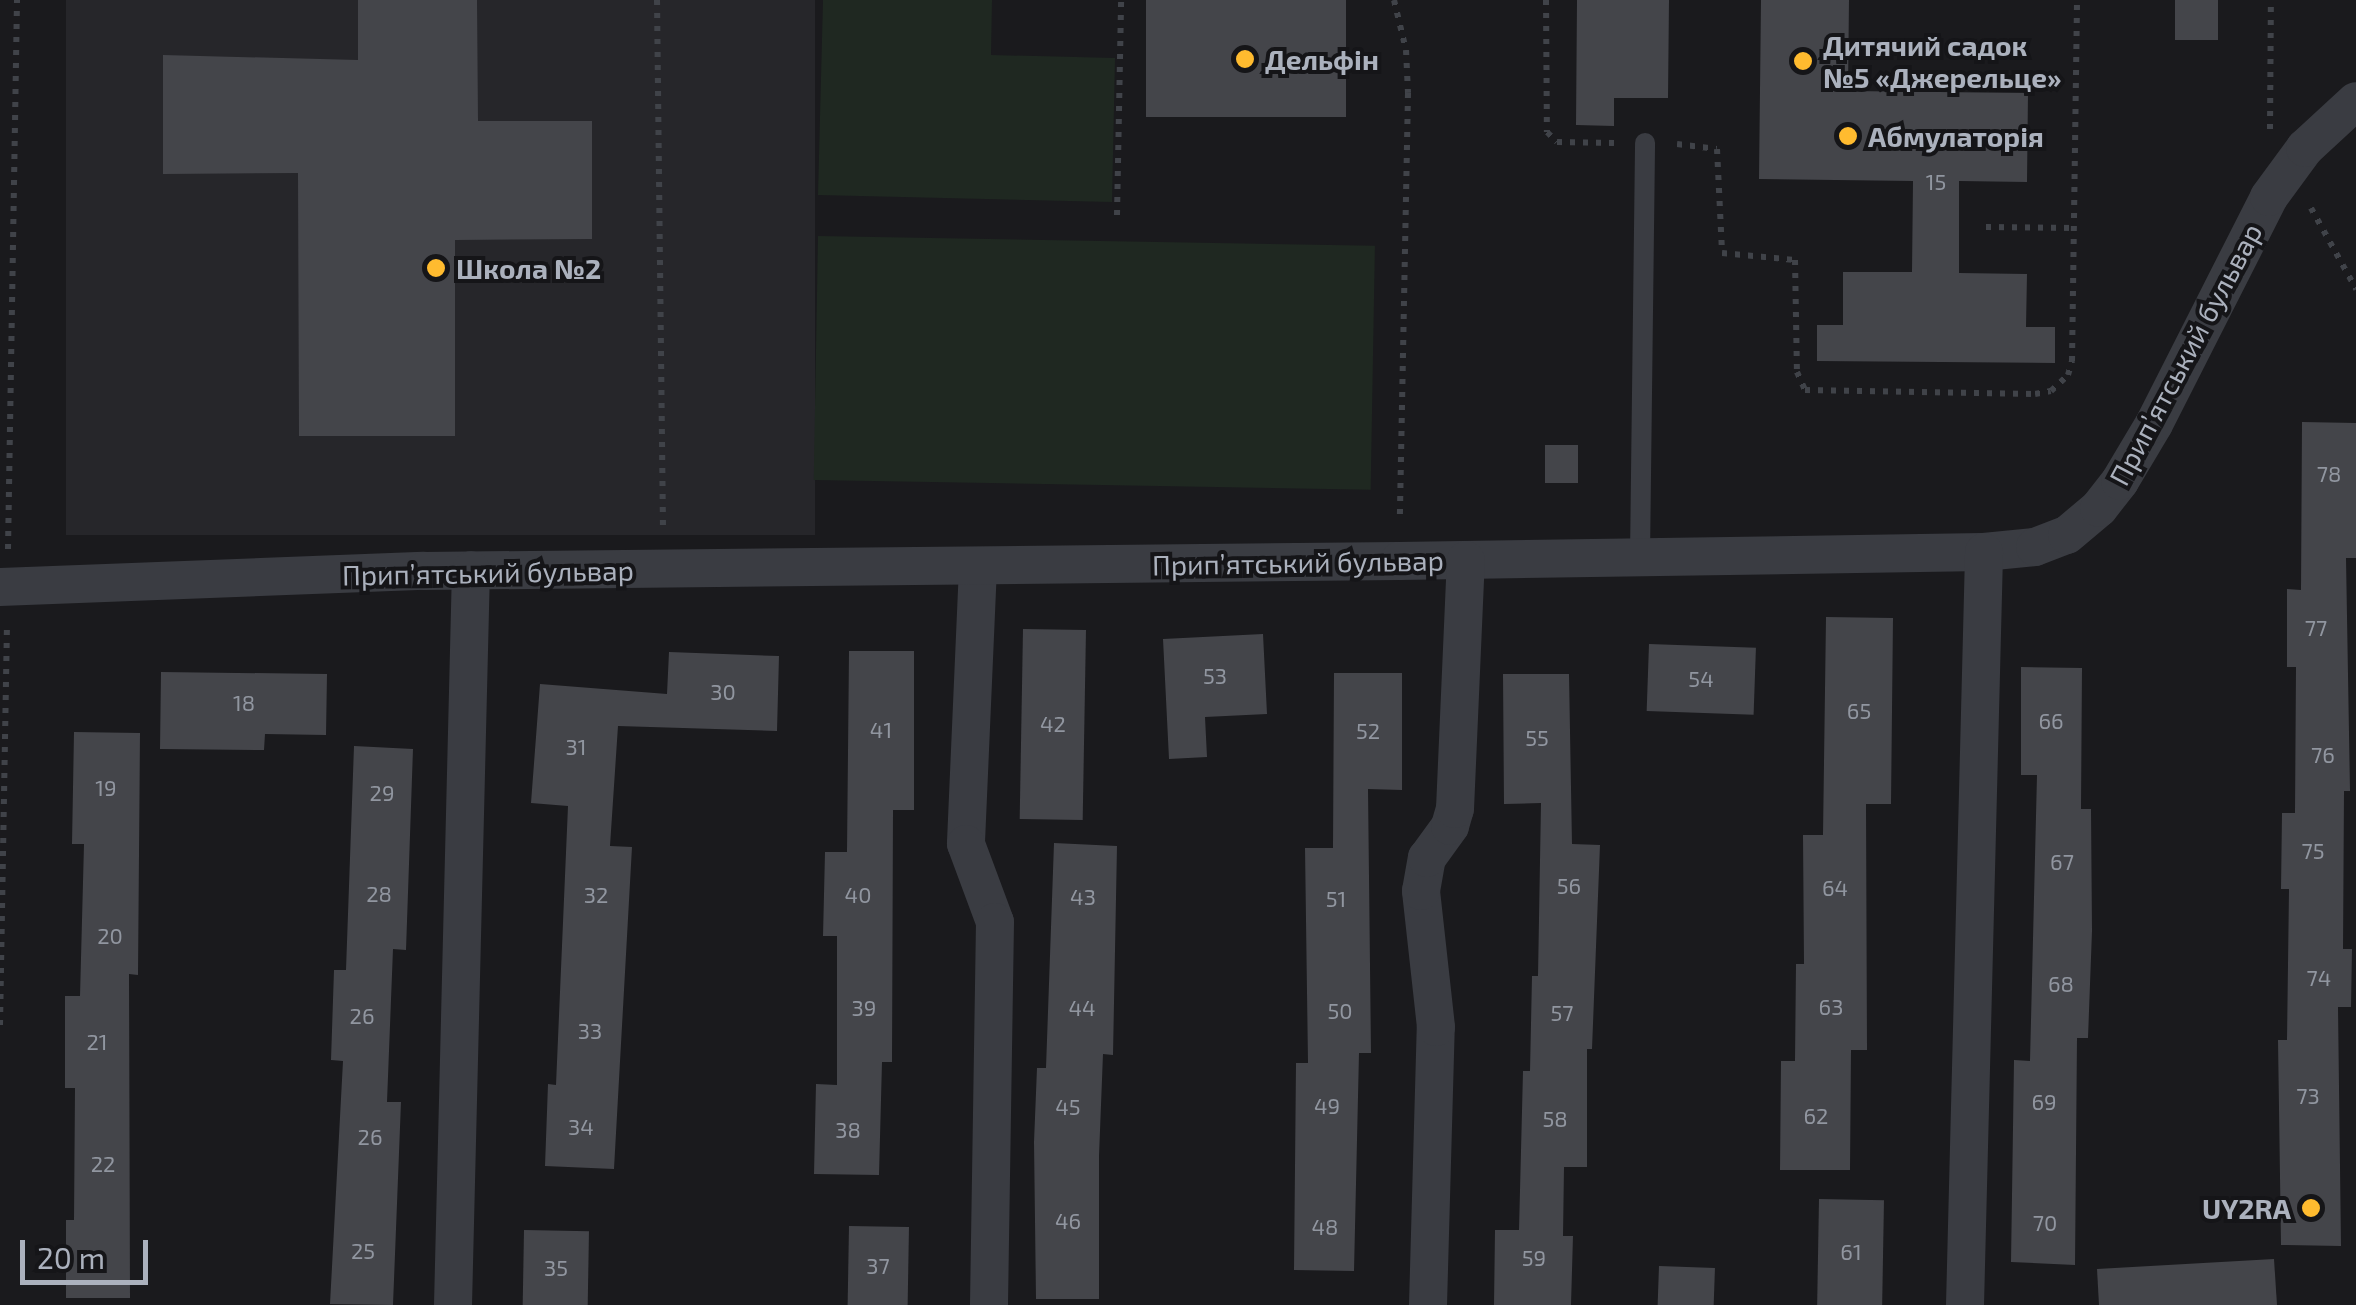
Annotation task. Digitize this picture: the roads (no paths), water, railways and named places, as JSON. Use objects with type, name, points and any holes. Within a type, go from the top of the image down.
[{"type":"street","name":"Припʼятський бульвар","points":[[4,587],[471,570],[978,567],[1984,552],[2054,541],[2099,508],[2137,455],[2280,182],[2322,130],[2356,101]]},
{"type":"street","points":[[1965,1305],[1984,552]]},
{"type":"street","points":[[1428,1305],[1436,1027],[1421,891],[1427,858],[1450,826],[1455,808],[1466,560]]},
{"type":"street","points":[[978,567],[966,844],[994,922],[989,1305]]},
{"type":"street","points":[[452,1305],[471,570]]},
{"type":"lane","points":[[1640,557],[1645,143]]},
{"type":"place","name":"Дельфін","points":[[1245,59]]},
{"type":"place","name":"Дитячий садок №5 «Джерельце»","points":[[1803,61]]},
{"type":"place","name":"Абмулаторія","points":[[1848,136]]},
{"type":"place","name":"Школа №2","points":[[436,268]]},
{"type":"place","name":"UY2RA","points":[[2311,1208]]}]
